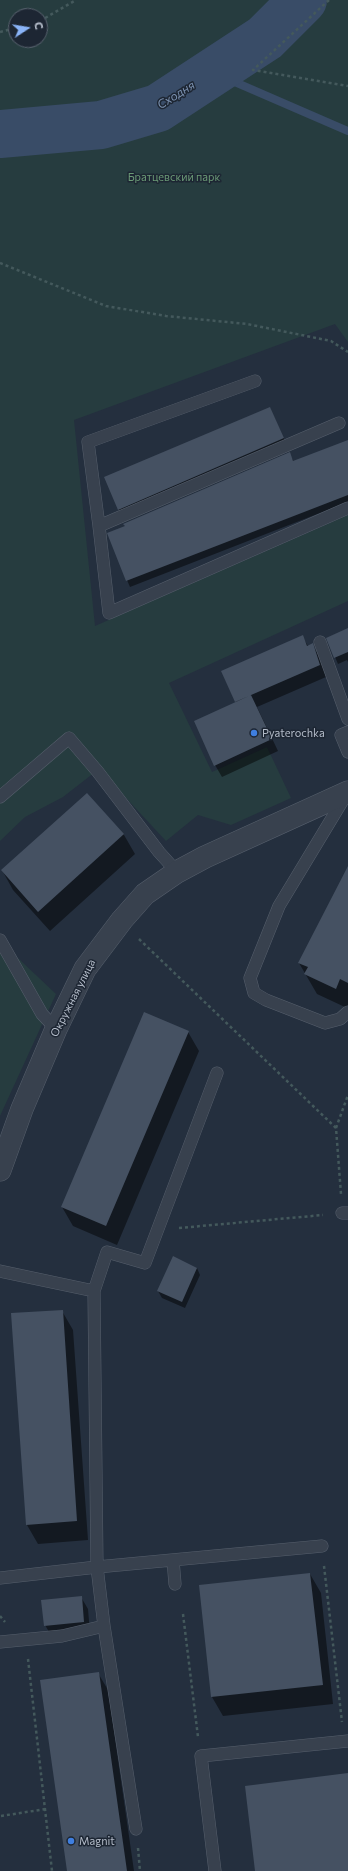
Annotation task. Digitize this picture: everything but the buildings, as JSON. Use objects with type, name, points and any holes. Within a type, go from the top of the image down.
[{"type":"street","name":"Окружная улица","points":[[0,1170],[22,1109],[56,1029],[85,969],[105,940],[145,894],[177,872],[205,857],[348,792]]},
{"type":"lane","points":[[256,381],[88,442],[108,613],[348,508]]},
{"type":"lane","points":[[99,526],[339,423]]},
{"type":"lane","points":[[320,642],[348,719]]},
{"type":"lane","points":[[348,732],[341,735],[348,752]]},
{"type":"lane","points":[[0,797],[68,738],[98,772],[159,852],[177,872]]},
{"type":"lane","points":[[348,792],[279,906],[250,978],[254,993],[266,1000],[325,1023],[340,1019],[348,1012]]},
{"type":"lane","points":[[0,940],[42,1014],[56,1029]]},
{"type":"lane","points":[[136,1830],[104,1626],[97,1567],[94,1291],[107,1252],[145,1263],[217,1073]]},
{"type":"lane","points":[[0,1271],[94,1291]]},
{"type":"lane","points":[[0,1578],[97,1567],[322,1546]]},
{"type":"lane","points":[[173,1560],[175,1584]]},
{"type":"lane","points":[[0,1642],[23,1641],[62,1636],[104,1626]]},
{"type":"lane","points":[[215,1871],[200,1756],[346,1741]]},
{"type":"path","points":[[48,16],[76,0]]},
{"type":"path","points":[[329,0],[253,70],[348,86]]},
{"type":"path","points":[[0,263],[106,306],[166,316],[247,324],[331,341],[348,352]]},
{"type":"path","points":[[134,934],[336,1128]]},
{"type":"path","points":[[158,1230],[345,1213],[336,1128],[348,1094]]},
{"type":"path","points":[[322,1546],[346,1741]]},
{"type":"path","points":[[183,1614],[200,1756]]},
{"type":"path","points":[[0,1616],[23,1641],[29,1664],[52,1871]]},
{"type":"path","points":[[1,1816],[46,1809]]},
{"type":"green space","name":"Братцевский парк","points":[[0,0],[348,0],[348,342],[335,324],[74,420],[95,626],[348,515],[348,601],[169,683],[212,772],[267,747],[291,798],[231,825],[198,815],[166,841],[99,769],[63,797],[25,817],[0,841]]},
{"type":"green space","points":[[0,941],[56,994],[0,1116]]},
{"type":"waterway","name":"Сходня","points":[[0,134],[101,125],[158,108],[265,38],[303,0]]},
{"type":"waterway","points":[[214,73],[348,131]]},
{"type":"place","name":"Pyaterochka","points":[[254,733]]},
{"type":"place","name":"Magnit","points":[[71,1841]]}]
